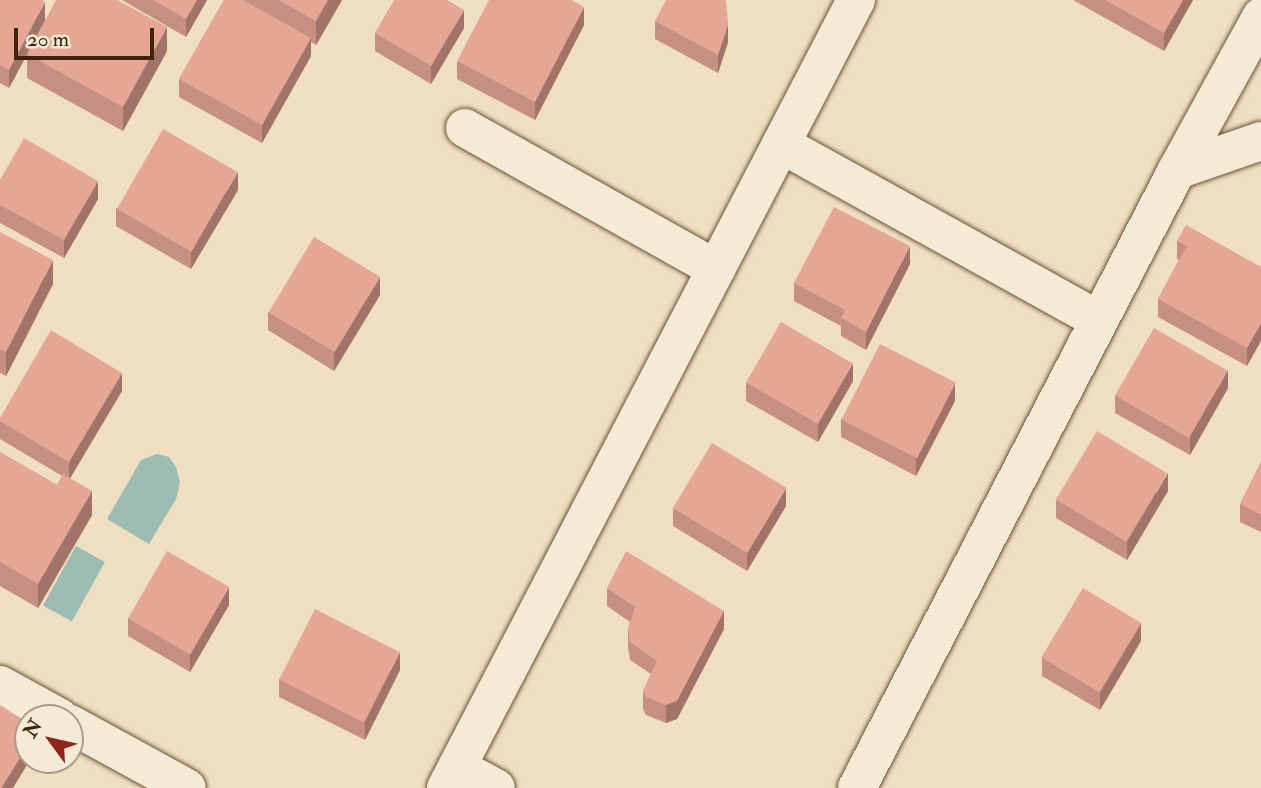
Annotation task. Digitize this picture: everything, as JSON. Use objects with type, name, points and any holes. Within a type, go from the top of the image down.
[{"type":"street","points":[[496,788],[452,778],[856,0]]},
{"type":"street","points":[[857,788],[1098,320],[1261,17]]},
{"type":"street","points":[[465,128],[716,269]]},
{"type":"street","points":[[1177,170],[1261,141]]},
{"type":"street","points":[[780,144],[1098,320]]},
{"type":"street","points":[[0,685],[35,704]]},
{"type":"street","points":[[84,732],[187,788]]},
{"type":"water","points":[[157,454],[169,457],[176,467],[180,482],[176,499],[149,544],[107,519],[141,460]]},
{"type":"water","points":[[76,546],[105,562],[72,621],[43,605]]},
{"type":"building","points":[[0,0],[45,2],[9,70],[0,65]]},
{"type":"building","points":[[56,0],[117,0],[167,27],[123,107],[27,54]]},
{"type":"building","points":[[153,0],[197,0],[186,19]]},
{"type":"building","points":[[224,0],[243,0],[311,38],[262,125],[179,79]]},
{"type":"building","points":[[278,0],[328,0],[316,21]]},
{"type":"building","points":[[394,0],[447,0],[464,10],[431,66],[375,33]]},
{"type":"building","points":[[489,0],[571,0],[584,7],[535,102],[457,61]]},
{"type":"building","points":[[666,0],[726,0],[728,24],[718,55],[655,21]]},
{"type":"building","points":[[1105,0],[1183,0],[1164,33]]},
{"type":"building","points":[[163,129],[237,172],[191,252],[117,209]]},
{"type":"building","points":[[24,138],[98,181],[64,240],[0,205],[0,180]]},
{"type":"building","points":[[834,207],[910,246],[866,332],[841,318],[845,310],[794,283]]},
{"type":"building","points":[[1186,225],[1261,267],[1261,323],[1247,348],[1158,299],[1187,246],[1177,241]]},
{"type":"building","points":[[0,232],[53,260],[6,352],[0,349]]},
{"type":"building","points":[[314,237],[380,277],[335,352],[269,312]]},
{"type":"building","points":[[781,322],[853,364],[818,424],[746,383]]},
{"type":"building","points":[[1154,328],[1228,370],[1189,438],[1115,396]]},
{"type":"building","points":[[51,330],[122,373],[69,462],[0,421]]},
{"type":"building","points":[[880,344],[956,383],[917,458],[841,420]]},
{"type":"building","points":[[1097,431],[1167,473],[1126,542],[1056,500]]},
{"type":"building","points":[[712,443],[787,488],[747,553],[673,508]]},
{"type":"building","points":[[0,452],[57,485],[63,474],[92,491],[38,584],[0,562]]},
{"type":"building","points":[[1261,462],[1261,515],[1240,504]]},
{"type":"building","points":[[167,551],[229,587],[190,655],[128,619]]},
{"type":"building","points":[[626,551],[724,611],[677,701],[666,705],[646,697],[643,691],[657,661],[630,642],[628,629],[635,607],[607,588]]},
{"type":"building","points":[[1083,588],[1141,623],[1100,692],[1041,657]]},
{"type":"building","points":[[315,609],[400,652],[364,723],[279,679]]},
{"type":"building","points":[[0,705],[14,714],[14,767],[0,788]]}]
